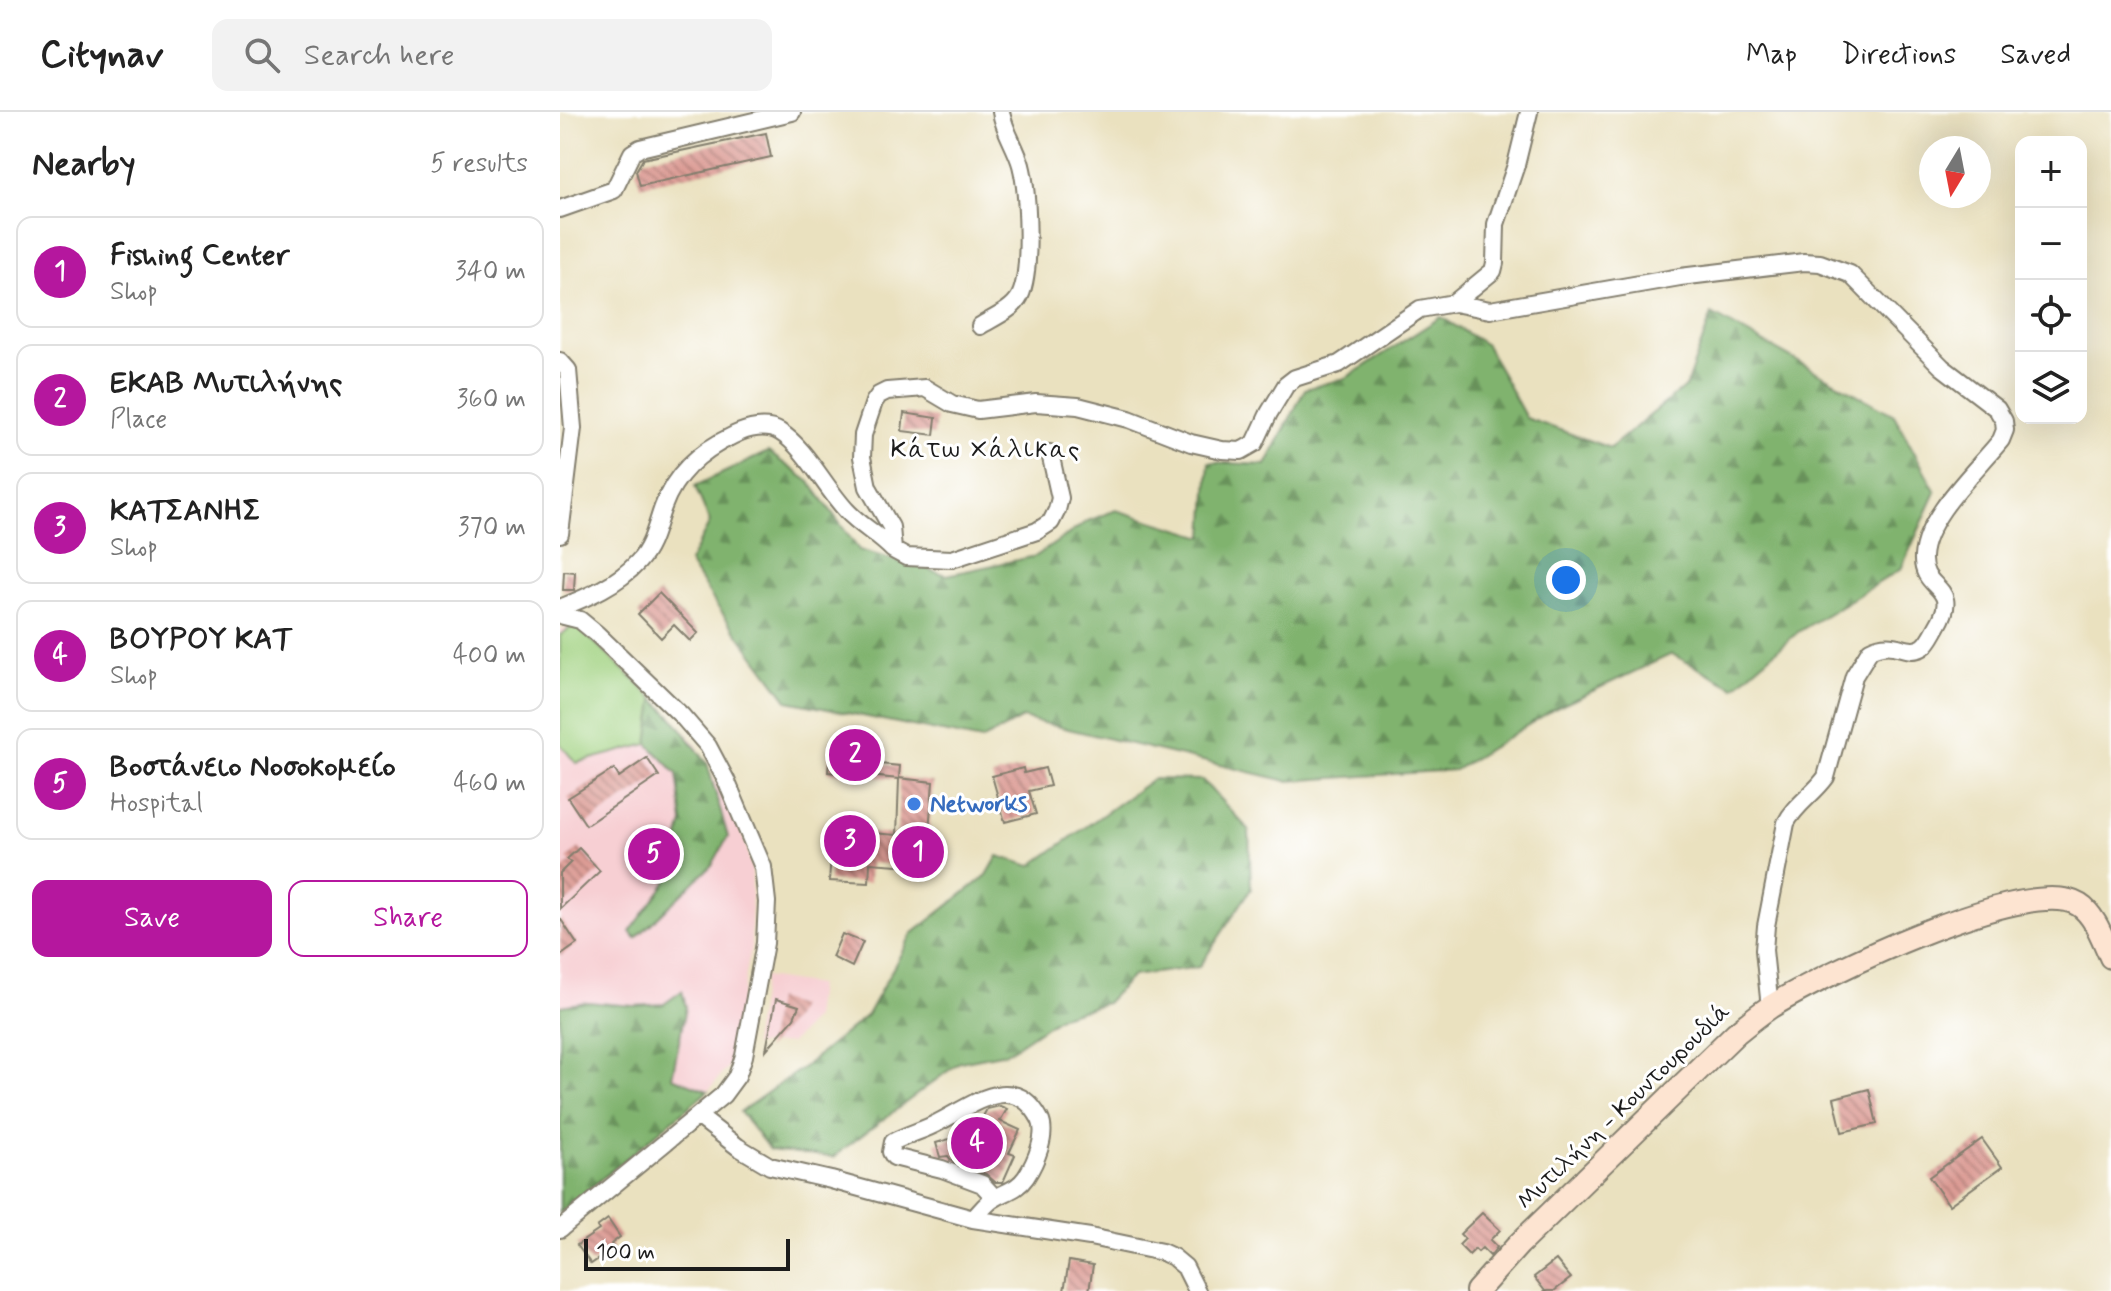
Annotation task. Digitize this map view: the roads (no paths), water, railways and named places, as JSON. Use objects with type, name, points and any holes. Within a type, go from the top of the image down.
[{"type":"main road","name":"Μυτιλήνη - Κουντουρουδιά","points":[[1477,1291],[1519,1244],[1736,1033],[1770,1008],[1839,971],[1946,923],[2040,898],[2080,905],[2091,916],[2111,957]]},
{"type":"street","points":[[560,209],[614,190],[632,153],[640,148],[792,112]]},
{"type":"street","points":[[980,326],[1009,308],[1020,295],[1026,264],[1024,184],[1020,162],[1001,112]]},
{"type":"street","points":[[1454,303],[1493,271],[1496,224],[1516,165],[1529,112]]},
{"type":"street","points":[[893,550],[891,527],[868,487],[862,457],[863,435],[874,402],[887,391],[925,388],[952,404],[978,410],[1036,403],[1078,406],[1129,419],[1191,443],[1241,451],[1255,443],[1286,385],[1295,378],[1339,364],[1420,309],[1454,303],[1490,310],[1680,277],[1820,263],[1850,274],[1942,367],[1997,409],[2005,430],[2001,440],[1932,523],[1925,543],[1922,561],[1927,576],[1944,594],[1947,603],[1945,614],[1926,645],[1918,650],[1906,650],[1890,644],[1870,650],[1854,676],[1826,777],[1817,790],[1791,812],[1786,823],[1766,926],[1764,950],[1770,1008]]},
{"type":"street","points":[[560,361],[568,370],[573,428],[560,534]]},
{"type":"street","points":[[560,608],[588,597],[640,561],[651,545],[665,502],[678,478],[694,460],[716,443],[742,431],[760,427],[777,430],[792,441],[850,515],[906,557],[952,559],[1037,531],[1051,522],[1060,498],[1050,453]]},
{"type":"street","points":[[560,615],[580,620],[597,634],[682,716],[708,746],[763,867],[767,902],[765,943],[744,1056],[737,1076],[723,1095],[560,1229]]},
{"type":"street","points":[[973,1219],[995,1198],[1008,1193],[1026,1177],[1043,1132],[1040,1119],[1022,1097],[1001,1093],[968,1104],[934,1125],[893,1142],[891,1152],[894,1157],[942,1169],[982,1184],[995,1198]]},
{"type":"street","points":[[698,1116],[755,1159],[770,1166],[973,1219],[1102,1239],[1162,1252],[1185,1267],[1197,1291]]},
{"type":"place","name":"ΕΚΑΒ Μυτιλήνης","points":[[855,755]]},
{"type":"place","name":"Networks","points":[[914,804]]},
{"type":"place","name":"ΚΑΤΣΑΝΗΣ","points":[[850,841]]},
{"type":"place","name":"Fishing Center","points":[[918,852]]},
{"type":"place","name":"Βοστάνειο Νοσοκομείο","points":[[654,854]]},
{"type":"place","name":"ΒΟΥΡΟΥ ΚΑΤ","points":[[977,1143]]},
{"type":"district","name":"Κάτω Χάλικας","points":[[986,450]]}]
